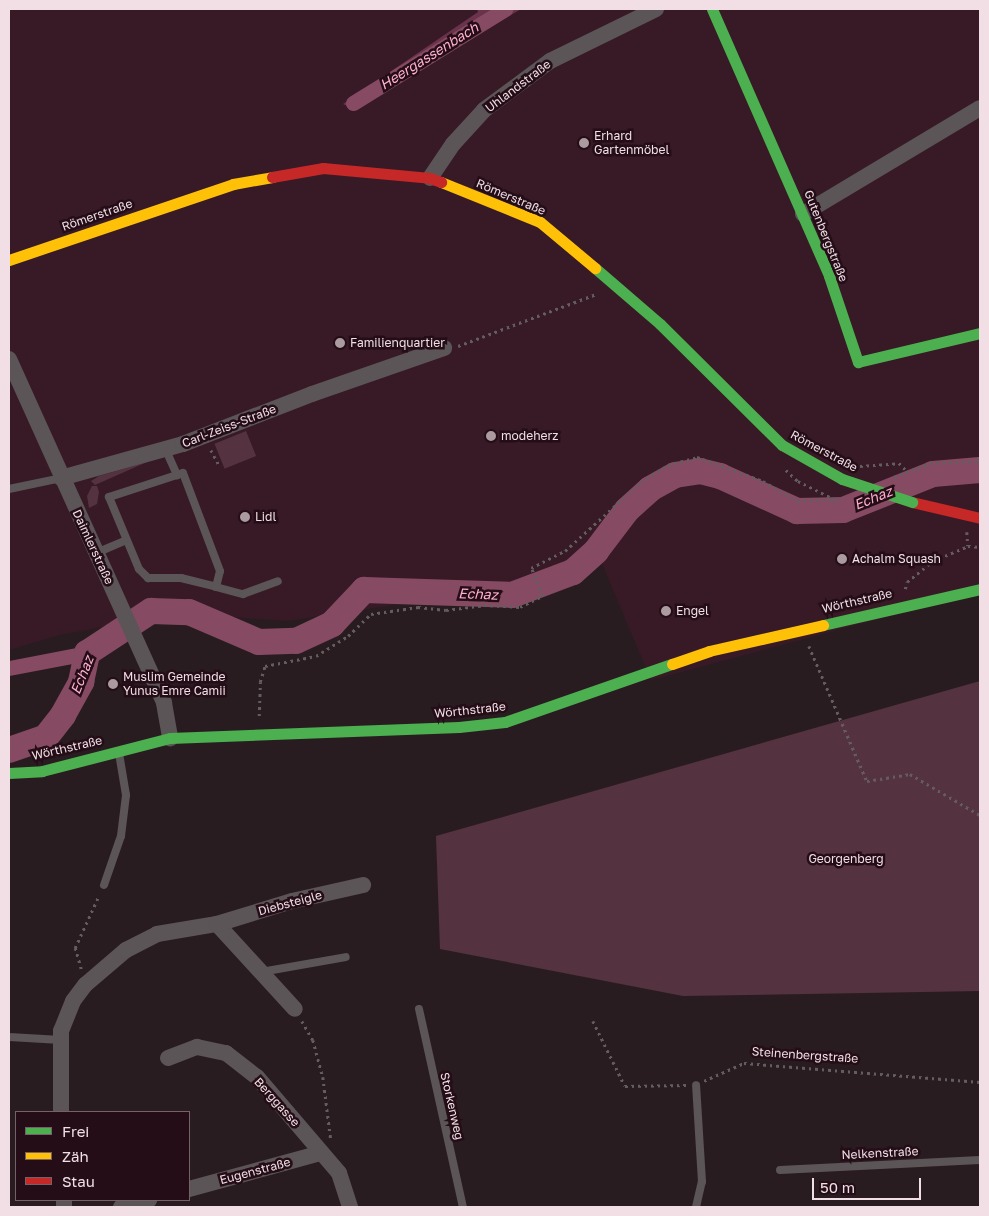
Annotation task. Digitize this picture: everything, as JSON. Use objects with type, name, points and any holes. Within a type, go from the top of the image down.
[{"type":"street","name":"Uhlandstraße","points":[[430,178],[453,144],[484,110],[550,61],[656,9]]},
{"type":"street","name":"Gutenbergstraße","points":[[712,9],[804,214],[829,276],[858,362],[980,333]]},
{"type":"street","points":[[804,214],[980,108]]},
{"type":"street","name":"Römerstraße","points":[[9,260],[233,184],[323,168],[430,178],[540,222],[660,324],[782,445],[842,478],[912,502],[980,518]]},
{"type":"street","name":"Carl-Zeiss-Straße","points":[[61,478],[165,448],[444,348]]},
{"type":"street","name":"Daimlerstraße","points":[[9,359],[164,703],[170,738]]},
{"type":"street","name":"Wörthstraße","points":[[9,772],[42,771],[170,738],[259,732],[459,727],[505,722],[709,651],[980,588]]},
{"type":"street","name":"Diebsteigle","points":[[61,1111],[60,1040],[73,1001],[85,985],[126,950],[157,934],[217,924],[292,901],[363,885]]},
{"type":"street","points":[[217,924],[295,1008]]},
{"type":"street","name":"Berggasse","points":[[168,1058],[197,1047],[226,1053],[257,1077],[339,1173],[350,1207]]},
{"type":"street","name":"Eugenstraße","points":[[190,1189],[321,1153]]},
{"type":"street","points":[[122,1207],[145,1201]]},
{"type":"lane","points":[[165,448],[177,474]]},
{"type":"lane","points":[[216,587],[220,571],[183,473],[109,496],[139,568],[148,578],[181,578],[243,594],[278,581]]},
{"type":"lane","name":"Carl-Zeiss-Straße","points":[[9,489],[61,478]]},
{"type":"lane","points":[[96,554],[126,540]]},
{"type":"lane","points":[[104,885],[121,836],[126,795],[118,750]]},
{"type":"lane","points":[[261,972],[346,957]]},
{"type":"lane","name":"Storkenweg","points":[[419,1009],[463,1207]]},
{"type":"lane","points":[[9,1037],[60,1040]]},
{"type":"lane","points":[[696,1085],[702,1182],[696,1207]]},
{"type":"lane","name":"Nelkenstraße","points":[[780,1170],[980,1160]]},
{"type":"path","points":[[444,348],[468,344],[614,285]]},
{"type":"path","points":[[204,452],[213,449],[220,467]]},
{"type":"path","points":[[259,732],[260,682],[265,666],[316,656],[348,636],[371,614],[418,607],[446,610],[484,605],[520,607],[543,596],[531,568],[565,551],[641,482],[668,465],[697,457],[763,481],[797,501],[838,501],[846,497]]},
{"type":"path","points":[[890,478],[930,464],[980,460]]},
{"type":"path","points":[[857,467],[866,464],[899,463],[907,471]]},
{"type":"path","points":[[784,467],[798,481],[838,501]]},
{"type":"path","points":[[902,605],[906,582],[934,562],[968,546],[980,547]]},
{"type":"path","points":[[802,628],[867,781],[910,774],[980,816]]},
{"type":"path","points":[[85,985],[75,948],[104,885]]},
{"type":"path","points":[[295,1008],[313,1040],[323,1077],[331,1144],[321,1153]]},
{"type":"path","points":[[593,1021],[624,1086],[696,1085]]},
{"type":"path","name":"Steinenbergstraße","points":[[696,1085],[744,1063],[980,1082]]},
{"type":"shaded area","points":[[9,9],[980,9],[980,583],[938,603],[651,680],[598,554],[526,585],[286,621],[179,613],[59,635],[9,650]]},
{"type":"shaded area","points":[[477,9],[521,9],[354,109],[343,104],[478,12]]},
{"type":"green space","points":[[246,431],[256,456],[225,469],[214,444]]},
{"type":"green space","points":[[147,462],[95,485],[91,481],[99,476]]},
{"type":"green space","points":[[92,486],[97,486],[99,492],[97,504],[89,508],[87,496]]},
{"type":"green space","name":"Georgenberg","points":[[980,681],[980,991],[683,996],[440,949],[436,836]]},
{"type":"waterway","name":"Heergassenbach","points":[[353,103],[505,9]]},
{"type":"waterway","name":"Echaz","points":[[9,750],[46,737],[63,715],[81,682],[87,653],[151,611],[189,612],[259,642],[296,641],[332,624],[364,590],[512,595],[573,572],[596,551],[627,510],[650,489],[675,475],[700,471],[720,476],[797,511],[843,510],[933,474],[980,470]]},
{"type":"waterway","points":[[9,668],[87,653]]},
{"type":"traffic: fast","points":[[712,9],[829,276],[858,362],[980,333]]},
{"type":"traffic: fast","points":[[595,268],[660,324],[782,445],[842,479]]},
{"type":"traffic: fast","points":[[842,479],[912,502]]},
{"type":"traffic: fast","points":[[823,625],[980,589]]},
{"type":"traffic: fast","points":[[9,773],[42,771],[170,738],[459,727],[505,722],[672,664]]},
{"type":"traffic: slow","points":[[9,260],[233,184],[272,177]]},
{"type":"traffic: slow","points":[[441,182],[540,222],[595,268]]},
{"type":"traffic: slow","points":[[672,664],[709,651],[823,625]]},
{"type":"traffic: jam","points":[[272,177],[323,168],[430,178],[441,182]]},
{"type":"traffic: jam","points":[[912,502],[980,518]]},
{"type":"place","name":"Erhard Gartenmöbel","points":[[584,143]]},
{"type":"place","name":"Familienquartier","points":[[340,343]]},
{"type":"place","name":"modeherz","points":[[491,436]]},
{"type":"place","name":"Lidl","points":[[245,517]]},
{"type":"place","name":"Achalm Squash","points":[[842,559]]},
{"type":"place","name":"Engel","points":[[666,611]]},
{"type":"place","name":"Muslim Gemeinde Yunus Emre Camii","points":[[113,684]]}]
